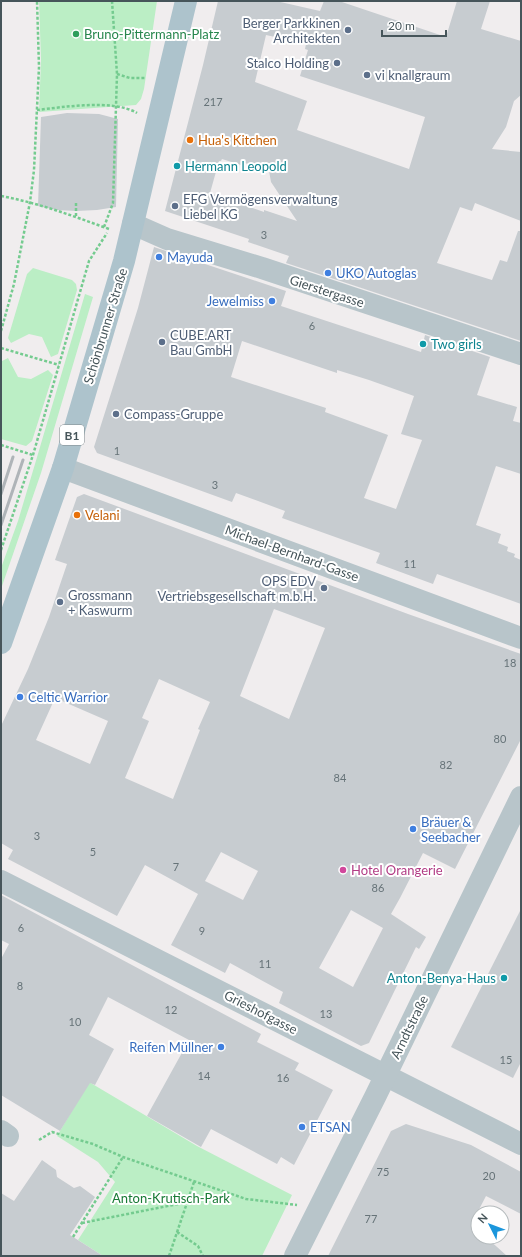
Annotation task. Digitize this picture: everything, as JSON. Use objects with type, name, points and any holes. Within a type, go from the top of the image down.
[{"type":"main road","name":"Schönbrunner Straße","points":[[1,643],[63,468],[124,261],[186,1]]},
{"type":"street","name":"Gierstergasse","points":[[133,224],[167,239],[262,268],[521,354]]},
{"type":"street","name":"Michael-Bernhard-Gasse","points":[[63,468],[521,638]]},
{"type":"street","name":"Arndtstraße","points":[[295,1256],[386,1075],[521,797]]},
{"type":"street","name":"Grieshofgasse","points":[[1,881],[521,1144]]},
{"type":"path","points":[[1,331],[14,284],[30,202],[34,170],[39,67],[37,1]]},
{"type":"path","points":[[104,227],[113,203],[117,74],[112,1]]},
{"type":"path","points":[[117,74],[130,78],[149,78]]},
{"type":"path","points":[[37,110],[76,106],[116,106],[130,109],[142,115]]},
{"type":"path","points":[[1,196],[20,199],[76,216],[109,229],[89,261],[33,455],[1,550]]},
{"type":"path","points":[[76,203],[76,216]]},
{"type":"path","points":[[1,348],[59,365]]},
{"type":"path","points":[[1,445],[33,455]]},
{"type":"path","points":[[39,1140],[52,1132],[93,1144],[124,1157],[246,1199],[319,1208]]},
{"type":"path","points":[[73,1237],[124,1157]]},
{"type":"path","points":[[169,1256],[194,1182]]},
{"type":"path","points":[[82,1223],[188,1202]]},
{"type":"path","points":[[177,1232],[198,1246],[203,1256]]},
{"type":"green space","name":"Bruno-Pittermann-Platz","points":[[39,1],[157,1],[144,89],[141,99],[136,105],[39,112],[41,60]]},
{"type":"green space","points":[[33,268],[72,280],[76,284],[77,290],[58,354],[51,357],[42,337],[29,334],[11,343],[8,338],[27,274]]},
{"type":"green space","points":[[85,294],[93,297],[41,473],[1,589],[1,568],[18,521]]},
{"type":"green space","points":[[8,358],[18,377],[31,379],[48,370],[53,375],[32,441],[26,446],[1,439],[1,366],[2,361]]},
{"type":"green space","name":"Anton-Krutisch-Park","points":[[89,1082],[197,1146],[292,1195],[262,1256],[103,1256],[78,1240],[115,1182],[98,1162],[57,1136]]},
{"type":"building","points":[[218,1],[276,1],[320,11],[324,1],[339,1],[446,37],[457,1],[490,1],[481,29],[521,41],[521,95],[514,101],[506,127],[492,149],[521,152],[521,221],[475,203],[472,211],[460,207],[437,263],[492,280],[500,260],[507,262],[518,231],[521,231],[521,341],[286,263],[289,256],[248,242],[249,239],[165,211]],"holes":[[[266,35],[306,44],[305,49],[308,50],[300,76],[425,117],[409,169],[297,130],[307,101],[255,82]],[[222,159],[241,165],[242,162],[269,171],[271,182],[297,221],[264,210],[264,212],[210,193],[219,161]]]},
{"type":"building","points":[[67,113],[99,114],[118,119],[116,207],[76,211],[57,210],[38,206],[41,117]]},
{"type":"building","points":[[154,247],[286,291],[281,306],[421,352],[425,335],[490,357],[477,395],[517,407],[513,421],[521,423],[521,474],[496,466],[476,525],[501,534],[498,543],[508,547],[507,551],[515,554],[514,557],[521,560],[521,604],[437,574],[433,584],[376,563],[380,553],[282,518],[285,511],[236,493],[232,502],[97,453],[94,447],[138,308]],"holes":[[[242,341],[337,373],[337,370],[414,396],[401,434],[422,440],[396,509],[364,498],[388,435],[325,412],[326,408],[231,377]]]},
{"type":"building","points":[[84,494],[408,614],[521,654],[521,739],[455,869],[423,853],[391,914],[426,937],[419,949],[416,947],[369,1043],[361,1046],[279,1003],[283,992],[230,963],[225,973],[171,945],[198,894],[145,865],[117,916],[8,859],[13,850],[1,843],[1,726],[28,669],[49,617],[67,564],[55,560],[77,497]],"holes":[[[274,609],[325,628],[289,719],[240,696]],[[159,679],[210,702],[198,729],[200,730],[173,799],[125,778],[149,721],[142,718]],[[55,698],[108,721],[90,764],[36,740]],[[221,852],[258,871],[243,900],[205,881]],[[351,910],[383,928],[353,987],[319,968]]]},
{"type":"building","points":[[1,895],[261,1034],[257,1042],[299,1063],[295,1070],[333,1090],[294,1165],[281,1157],[277,1164],[211,1129],[201,1147],[147,1116],[189,1040],[108,997],[89,1035],[114,1049],[95,1085],[90,1083],[60,1131],[1,1095],[1,959],[9,944],[1,940]]},
{"type":"building","name":"Anton-Benya-Haus","points":[[521,909],[521,1062],[513,1078],[451,1047]]},
{"type":"building","points":[[406,1124],[471,1145],[521,1172],[521,1214],[510,1208],[510,1205],[504,1205],[486,1196],[481,1205],[470,1205],[470,1245],[495,1245],[507,1256],[328,1256],[391,1131]]},
{"type":"building","points":[[42,1160],[56,1170],[57,1177],[74,1188],[80,1186],[95,1197],[70,1235],[103,1256],[1,1256],[1,1193],[14,1201]]},
{"type":"railway","points":[[1,494],[13,457]]},
{"type":"railway","points":[[1,525],[23,460]]},
{"type":"place","name":"Berger Parkkinen Architekten","points":[[348,30]]},
{"type":"place","name":"Bruno-Pittermann-Platz","points":[[76,34]]},
{"type":"place","name":"Stalco Holding","points":[[337,63]]},
{"type":"place","name":"vi knallgraum","points":[[367,75]]},
{"type":"place","name":"Hua's Kitchen","points":[[190,140]]},
{"type":"place","name":"Hermann Leopold","points":[[177,166]]},
{"type":"place","name":"EFG Vermögensverwaltung Liebel KG","points":[[175,206]]},
{"type":"place","name":"Mayuda","points":[[159,257]]},
{"type":"place","name":"UKO Autoglas","points":[[328,273]]},
{"type":"place","name":"Jewelmiss","points":[[272,301]]},
{"type":"place","name":"CUBE.ART Bau GmbH","points":[[162,342]]},
{"type":"place","name":"Two girls","points":[[423,344]]},
{"type":"place","name":"Compass-Gruppe","points":[[116,414]]},
{"type":"place","name":"Velani","points":[[77,515]]},
{"type":"place","name":"OPS EDV Vertriebsgesellschaft m.b.H.","points":[[324,588]]},
{"type":"place","name":"Grossmann + Kaswurm","points":[[60,602]]},
{"type":"place","name":"Celtic Warrior","points":[[20,697]]},
{"type":"place","name":"Bräuer & Seebacher","points":[[413,829]]},
{"type":"place","name":"Hotel Orangerie","points":[[343,870]]},
{"type":"place","name":"Anton-Benya-Haus","points":[[504,978]]},
{"type":"place","name":"Reifen Müllner","points":[[221,1047]]},
{"type":"place","name":"ETSAN","points":[[302,1127]]}]
